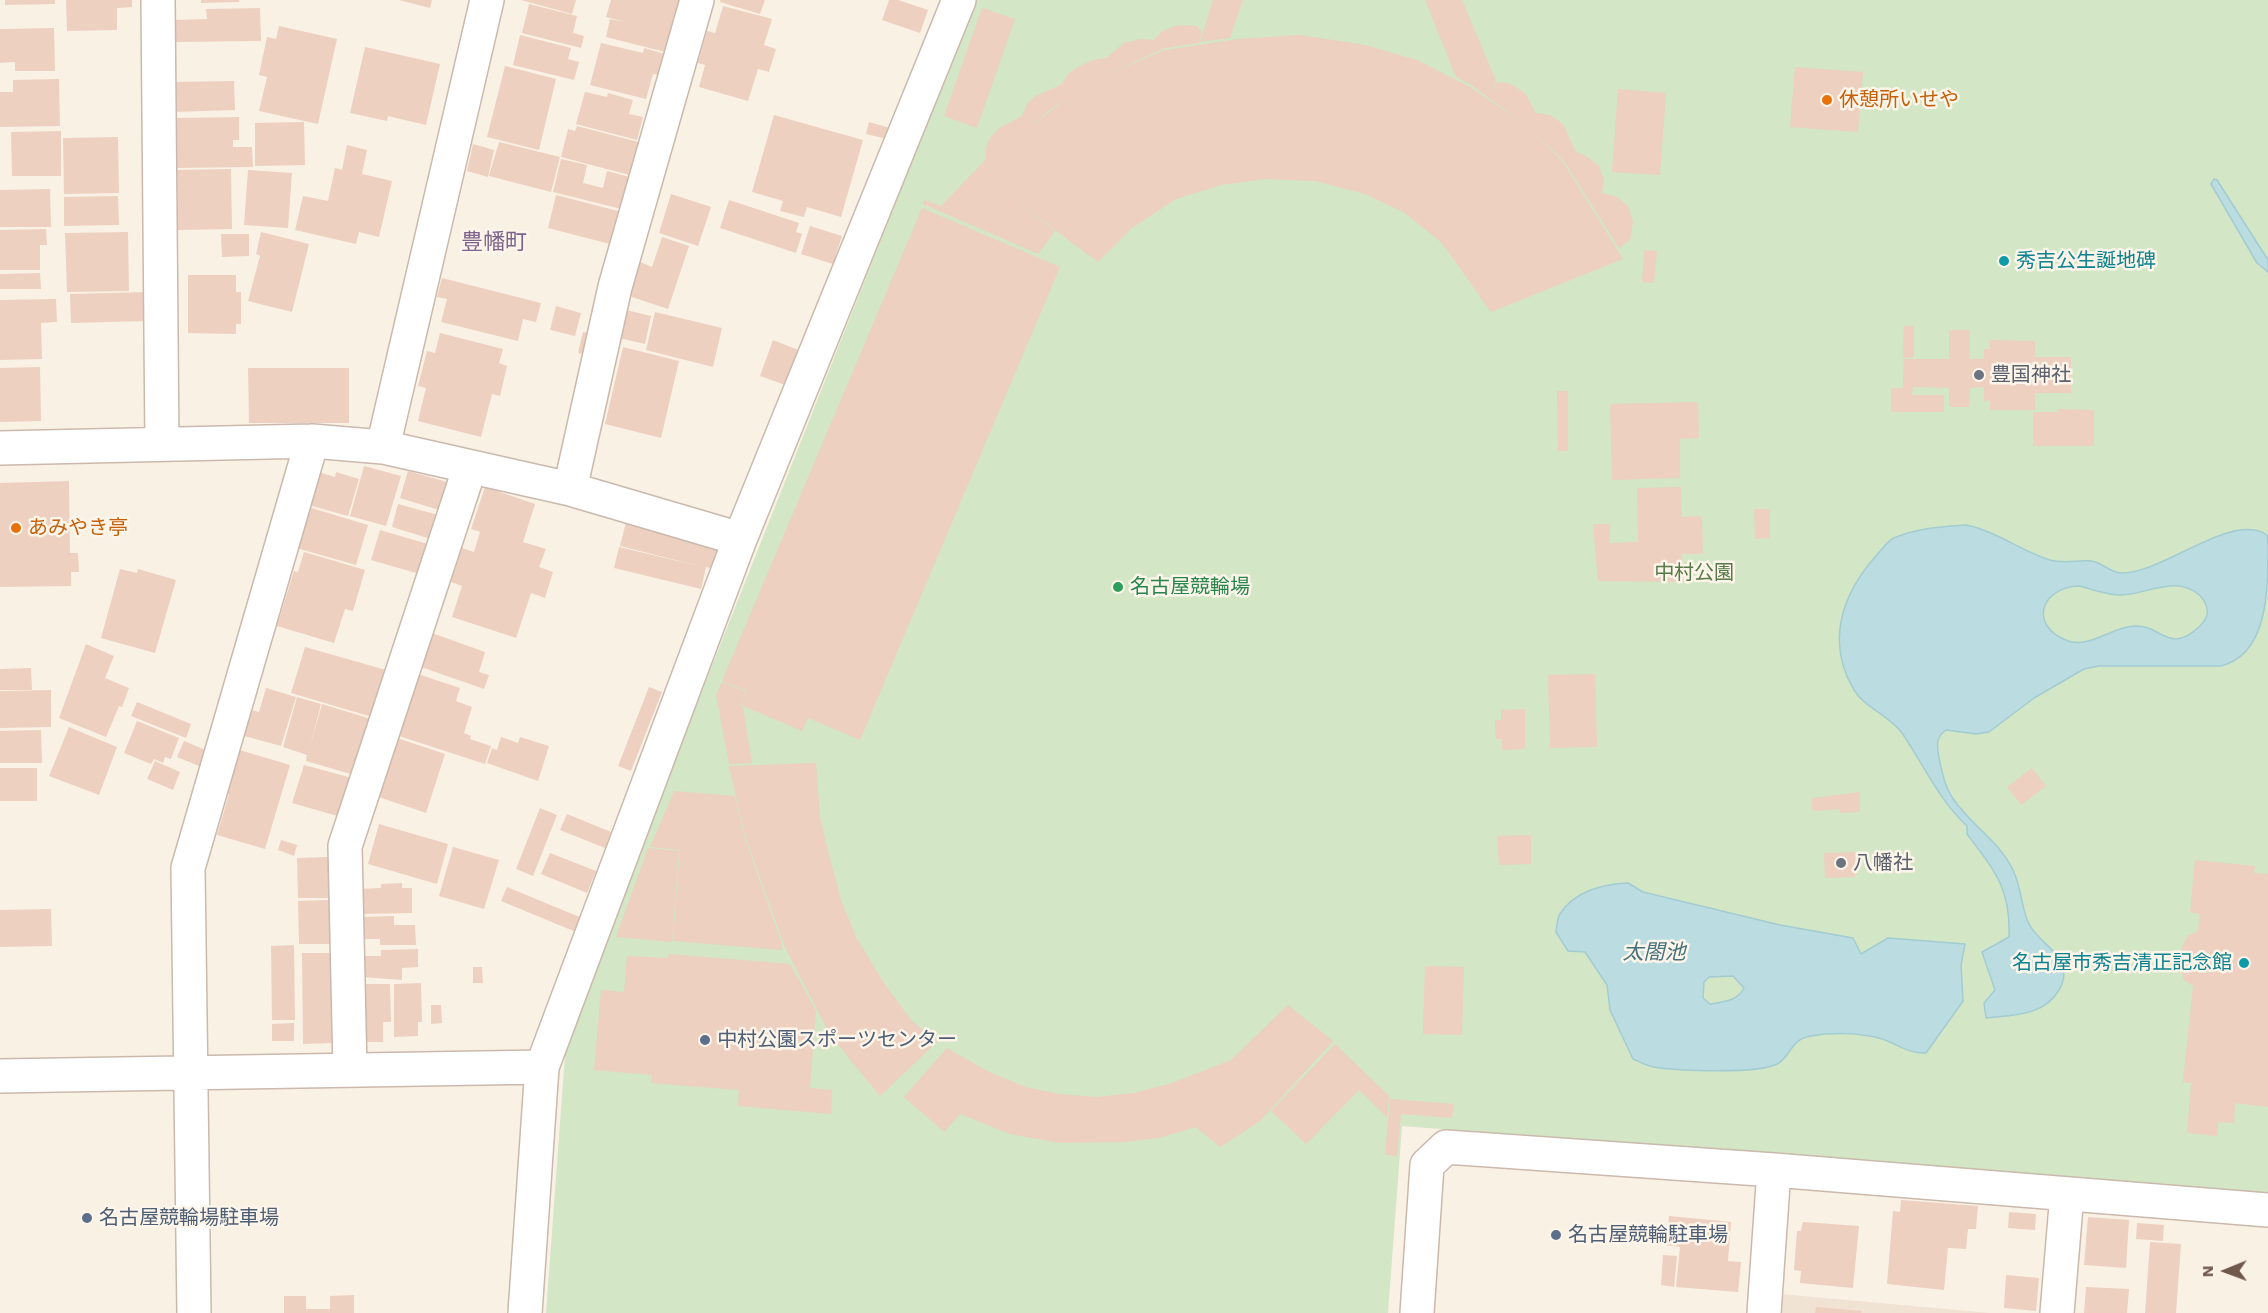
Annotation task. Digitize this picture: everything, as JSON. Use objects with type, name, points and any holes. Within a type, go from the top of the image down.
[{"type":"street","points":[[158,0],[162,444]]},
{"type":"street","points":[[383,447],[487,0]]},
{"type":"street","points":[[570,489],[615,287],[697,0]]},
{"type":"street","points":[[525,1313],[542,1067],[740,539],[959,0]]},
{"type":"street","points":[[194,1313],[188,868],[312,441]]},
{"type":"street","points":[[0,448],[312,441],[383,447],[570,489],[740,539]]},
{"type":"street","points":[[350,1070],[345,846],[471,467]]},
{"type":"street","points":[[0,1076],[542,1067]]},
{"type":"street","points":[[1417,1313],[1427,1165],[1446,1147],[1774,1170],[2268,1210]]},
{"type":"street","points":[[1764,1313],[1774,1170]]},
{"type":"street","points":[[2057,1313],[2067,1194]]},
{"type":"shaded area","points":[[1781,1294],[1991,1313],[1780,1313]]},
{"type":"green space","name":"中村公園","points":[[976,0],[2268,0],[2268,1193],[1402,1126],[1388,1313],[546,1313],[566,1042],[598,953]]},
{"type":"water","points":[[2214,179],[2217,180],[2268,260],[2268,272],[2257,263],[2211,184]]},
{"type":"water","points":[[1966,525],[1988,532],[2050,560],[2091,561],[2121,573],[2138,571],[2235,531],[2252,530],[2267,535],[2268,545],[2266,600],[2262,618],[2257,635],[2237,659],[2221,666],[2099,666],[2084,669],[2034,698],[1989,732],[1976,734],[1946,730],[1938,739],[1937,746],[1944,780],[1951,795],[2007,860],[2016,876],[2031,928],[2057,955],[2064,972],[2063,983],[2059,990],[2045,1005],[2027,1013],[1986,1018],[1984,1003],[1995,990],[1982,952],[2009,937],[2009,920],[2004,893],[1993,870],[1967,834],[1967,826],[1939,793],[1902,733],[1864,702],[1854,690],[1845,672],[1839,638],[1841,620],[1853,588],[1889,541],[1930,528]],"holes":[[[2080,586],[2120,595],[2179,586],[2199,595],[2207,606],[2207,613],[2200,626],[2189,635],[2180,638],[2173,639],[2151,629],[2134,626],[2093,640],[2068,641],[2055,634],[2047,626],[2044,608],[2048,600],[2056,593],[2066,588]]]},
{"type":"water","name":"太閤池","points":[[1628,883],[1643,892],[1780,925],[1853,938],[1861,954],[1888,938],[1965,944],[1961,965],[1963,1001],[1926,1053],[1913,1052],[1871,1036],[1827,1034],[1804,1038],[1795,1044],[1782,1061],[1767,1067],[1717,1071],[1649,1066],[1633,1059],[1610,1010],[1607,985],[1585,952],[1568,951],[1556,932],[1559,916],[1573,900],[1590,890]],"holes":[[[1733,976],[1744,988],[1738,996],[1725,1001],[1710,1004],[1703,998],[1704,982],[1709,977]]]},
{"type":"building","points":[[5,0],[55,0],[55,4],[5,5]]},
{"type":"building","points":[[66,0],[132,0],[132,7],[117,8],[117,30],[67,31]]},
{"type":"building","points":[[201,0],[239,0],[239,2],[201,3]]},
{"type":"building","points":[[399,0],[432,0],[430,8]]},
{"type":"building","points":[[521,0],[576,0],[572,14]]},
{"type":"building","points":[[611,0],[683,0],[673,54],[606,37],[610,19],[626,22],[606,17]]},
{"type":"building","points":[[720,0],[765,0],[760,14],[720,2]]},
{"type":"building","points":[[889,0],[898,0],[928,10],[920,33],[882,20]]},
{"type":"building","points":[[1213,0],[1243,0],[1230,38],[1200,42]]},
{"type":"building","points":[[1425,0],[1462,0],[1496,81],[1490,93],[1497,82],[1511,84],[1525,93],[1536,113],[1550,115],[1563,124],[1576,152],[1588,157],[1599,166],[1604,180],[1602,193],[1617,197],[1628,206],[1633,222],[1630,240],[1619,248],[1564,161],[1529,128],[1563,162],[1623,259],[1491,312],[1442,243],[1405,213],[1365,194],[1315,181],[1265,179],[1221,185],[1176,199],[1132,228],[1098,262],[1007,194],[1055,231],[1038,254],[923,204],[924,200],[941,206],[986,159],[986,148],[990,138],[999,128],[1022,116],[1027,104],[1034,97],[1062,84],[1068,74],[1078,67],[1093,60],[1106,58],[1124,43],[1140,39],[1154,40],[1162,31],[1178,25],[1197,26],[1202,32],[1199,43],[1165,48],[1106,75],[1165,50],[1238,39],[1300,35],[1365,45],[1417,60],[1470,87],[1523,123],[1471,85],[1456,77]],"holes":[[[1066,100],[1031,127],[1049,110]]]},
{"type":"building","points":[[529,4],[577,16],[573,33],[584,36],[581,48],[522,33]]},
{"type":"building","points":[[723,6],[772,19],[764,45],[776,49],[769,72],[758,69],[748,101],[699,87],[705,65],[698,63],[707,31],[715,33]]},
{"type":"building","points":[[260,8],[261,41],[175,42],[174,20],[207,19],[206,9]]},
{"type":"building","points":[[982,8],[1015,19],[977,128],[944,116]]},
{"type":"building","points":[[279,26],[337,39],[318,124],[259,111],[267,77],[259,75],[267,37],[276,39]]},
{"type":"building","points":[[54,28],[55,71],[15,71],[15,62],[0,63],[0,29]]},
{"type":"building","points":[[520,35],[571,48],[568,59],[579,62],[574,80],[513,65]]},
{"type":"building","points":[[601,43],[643,53],[644,48],[665,54],[660,75],[653,74],[646,99],[590,85]]},
{"type":"building","points":[[365,47],[440,64],[426,125],[388,116],[387,121],[350,113]]},
{"type":"building","points":[[505,66],[556,79],[539,150],[487,137]]},
{"type":"building","name":"休憩所いせや","points":[[1795,67],[1863,72],[1858,132],[1790,127]]},
{"type":"building","points":[[59,79],[60,126],[0,127],[0,92],[13,92],[13,80]]},
{"type":"building","points":[[234,81],[235,110],[174,112],[174,82]]},
{"type":"building","points":[[1618,89],[1666,93],[1660,175],[1612,172]]},
{"type":"building","points":[[585,92],[607,97],[608,93],[633,100],[629,114],[643,117],[637,140],[576,124]]},
{"type":"building","points":[[774,115],[863,140],[841,217],[807,207],[804,217],[780,211],[783,201],[752,192]]},
{"type":"building","points":[[239,117],[239,140],[233,140],[233,147],[252,147],[253,167],[177,168],[176,118]]},
{"type":"building","points":[[304,122],[305,165],[255,166],[255,123]]},
{"type":"building","points":[[869,122],[890,128],[887,139],[866,134]]},
{"type":"building","points":[[577,126],[646,144],[637,177],[561,157],[568,129],[575,131]]},
{"type":"building","points":[[61,131],[61,176],[12,176],[11,132]]},
{"type":"building","points":[[118,137],[119,193],[64,194],[63,138]]},
{"type":"building","points":[[499,142],[560,157],[551,192],[489,176]]},
{"type":"building","points":[[473,144],[494,150],[488,177],[467,171]]},
{"type":"building","points":[[347,145],[367,150],[362,174],[392,181],[379,237],[359,232],[356,244],[295,230],[303,196],[328,201],[335,168],[342,170]]},
{"type":"building","points":[[561,159],[587,165],[583,183],[603,188],[607,171],[637,179],[629,211],[553,192]]},
{"type":"building","points":[[231,169],[232,229],[178,230],[177,170]]},
{"type":"building","points":[[248,170],[292,173],[288,228],[244,225]]},
{"type":"building","points":[[50,189],[51,227],[0,227],[0,190]]},
{"type":"building","points":[[671,194],[711,207],[698,246],[659,233]]},
{"type":"building","points":[[556,195],[618,211],[610,244],[548,228]]},
{"type":"building","points":[[118,196],[119,225],[64,226],[64,197]]},
{"type":"building","points":[[729,200],[799,223],[796,232],[802,234],[796,253],[720,228]]},
{"type":"building","points":[[922,208],[1060,267],[860,740],[808,718],[802,731],[741,705],[747,691],[722,681]]},
{"type":"building","points":[[810,226],[842,236],[833,264],[801,254]]},
{"type":"building","points":[[46,229],[47,245],[40,245],[40,270],[0,270],[0,230]]},
{"type":"building","points":[[128,232],[129,291],[67,292],[65,233]]},
{"type":"building","points":[[261,232],[309,244],[292,312],[248,301],[260,256],[256,254]]},
{"type":"building","points":[[221,234],[249,234],[249,256],[222,257]]},
{"type":"building","points":[[662,237],[689,246],[668,309],[629,296],[640,262],[652,267]]},
{"type":"building","points":[[1644,250],[1657,251],[1654,283],[1642,282]]},
{"type":"building","points":[[40,273],[41,289],[0,289],[0,274]]},
{"type":"building","points":[[188,275],[236,275],[236,292],[241,292],[241,324],[236,324],[236,334],[188,333]]},
{"type":"building","points":[[442,278],[541,303],[536,322],[523,319],[518,341],[441,322],[447,299],[437,297]]},
{"type":"building","points":[[147,292],[147,321],[71,323],[70,294]]},
{"type":"building","points":[[56,299],[57,322],[41,323],[42,359],[0,360],[0,300]]},
{"type":"building","points":[[556,306],[581,313],[575,336],[550,330]]},
{"type":"building","points":[[626,310],[651,316],[645,344],[619,338]]},
{"type":"building","points":[[655,312],[722,328],[713,367],[646,350]]},
{"type":"building","points":[[1904,326],[1914,326],[1914,357],[1903,358]]},
{"type":"building","points":[[1949,330],[1970,330],[1970,359],[1984,359],[1984,349],[1990,349],[1990,340],[2035,341],[2035,357],[2071,357],[2071,393],[2035,393],[2035,410],[1990,410],[1990,400],[1984,401],[1984,387],[1970,388],[1969,407],[1949,407],[1949,388],[1913,387],[1912,395],[1944,395],[1944,412],[1891,412],[1891,388],[1903,388],[1904,359],[1949,359]]},
{"type":"building","points":[[583,332],[592,334],[586,355],[578,353]]},
{"type":"building","points":[[440,333],[503,349],[499,363],[507,366],[500,396],[492,394],[481,437],[418,421],[426,388],[418,386],[427,351],[435,353]]},
{"type":"building","points":[[773,340],[801,351],[788,386],[760,376]]},
{"type":"building","points":[[623,347],[679,361],[661,438],[605,424]]},
{"type":"building","points":[[40,367],[41,421],[0,422],[0,368]]},
{"type":"building","points":[[248,368],[349,368],[349,423],[249,423]]},
{"type":"building","points":[[1557,391],[1568,391],[1568,451],[1558,451]]},
{"type":"building","points":[[1698,402],[1699,438],[1680,439],[1680,478],[1612,480],[1610,404]]},
{"type":"building","points":[[2058,409],[2094,410],[2094,446],[2033,446],[2033,412],[2058,412]]},
{"type":"building","points":[[364,466],[401,476],[386,526],[350,516]]},
{"type":"building","points":[[315,471],[335,477],[336,472],[359,479],[348,516],[305,504]]},
{"type":"building","points":[[408,471],[447,482],[439,510],[400,498]]},
{"type":"building","points":[[69,481],[70,553],[78,553],[79,572],[71,572],[71,586],[0,587],[0,483]]},
{"type":"building","points":[[485,487],[535,504],[523,542],[546,549],[539,567],[553,572],[545,598],[531,593],[516,638],[452,617],[462,586],[451,582],[462,548],[474,552],[480,532],[471,529]]},
{"type":"building","points":[[1681,487],[1682,517],[1702,516],[1703,554],[1682,554],[1683,582],[1598,581],[1593,524],[1610,524],[1610,543],[1638,542],[1637,488]]},
{"type":"building","points":[[398,504],[438,515],[434,540],[392,527]]},
{"type":"building","points":[[305,506],[368,525],[356,565],[293,547]]},
{"type":"building","points":[[1754,509],[1770,509],[1770,538],[1755,539]]},
{"type":"building","points":[[627,518],[718,550],[714,569],[706,567],[701,589],[614,568],[619,547],[703,567],[620,546]]},
{"type":"building","points":[[380,530],[431,545],[423,575],[371,560]]},
{"type":"building","points":[[304,552],[365,570],[353,611],[345,609],[334,643],[277,626],[294,571],[298,572]]},
{"type":"building","points":[[120,569],[137,573],[138,569],[176,580],[155,653],[101,638]]},
{"type":"building","points":[[432,633],[485,652],[479,672],[489,675],[484,689],[421,667]]},
{"type":"building","points":[[86,644],[114,656],[105,678],[129,688],[106,737],[59,718]]},
{"type":"building","points":[[305,647],[386,670],[372,717],[291,693]]},
{"type":"building","points":[[31,668],[32,690],[0,690],[0,669]]},
{"type":"building","points":[[418,674],[460,688],[456,701],[472,707],[464,733],[471,736],[470,739],[491,746],[485,764],[399,736]]},
{"type":"building","points":[[1595,674],[1597,747],[1550,748],[1548,675]]},
{"type":"building","points":[[722,682],[746,692],[740,706],[743,707],[752,763],[729,764],[716,695]]},
{"type":"building","points":[[649,687],[662,692],[631,771],[618,766]]},
{"type":"building","points":[[266,688],[296,697],[281,746],[237,734],[244,708],[259,712]]},
{"type":"building","points":[[51,690],[51,727],[0,728],[0,691]]},
{"type":"building","points":[[297,697],[321,704],[310,747],[322,704],[371,719],[354,775],[306,761],[307,755],[283,747]]},
{"type":"building","points":[[137,702],[191,724],[186,738],[131,716]]},
{"type":"building","points":[[1525,709],[1525,749],[1502,750],[1502,739],[1496,739],[1495,720],[1501,720],[1501,710]]},
{"type":"building","points":[[137,721],[179,738],[171,759],[165,757],[163,763],[154,759],[151,764],[124,753]]},
{"type":"building","points":[[69,727],[117,747],[99,795],[49,776]]},
{"type":"building","points":[[41,730],[42,763],[0,763],[0,731]]},
{"type":"building","points":[[501,737],[518,743],[520,737],[549,746],[538,781],[487,763],[492,748],[497,750]]},
{"type":"building","points":[[397,738],[445,754],[426,813],[373,795]]},
{"type":"building","points":[[184,741],[210,752],[204,768],[177,757]]},
{"type":"building","points":[[236,749],[290,765],[265,849],[217,835],[229,794],[223,792]]},
{"type":"building","points":[[155,761],[180,772],[173,790],[147,779]]},
{"type":"building","points":[[816,763],[820,817],[841,900],[856,937],[884,983],[911,1020],[937,1042],[880,1096],[830,1035],[785,947],[745,836],[729,766]]},
{"type":"building","points":[[304,765],[352,778],[341,817],[292,803]]},
{"type":"building","points":[[0,768],[37,768],[37,801],[0,801]]},
{"type":"building","points":[[2032,768],[2046,786],[2021,805],[2007,787]]},
{"type":"building","points":[[674,791],[735,796],[744,836],[782,944],[782,950],[673,941],[680,850],[650,847]]},
{"type":"building","points":[[1860,792],[1860,812],[1840,813],[1840,809],[1812,811],[1812,798]]},
{"type":"building","points":[[540,808],[557,815],[533,876],[516,869]]},
{"type":"building","points":[[567,814],[611,832],[605,848],[560,830]]},
{"type":"building","points":[[379,824],[448,844],[437,884],[368,864]]},
{"type":"building","points":[[1531,835],[1531,864],[1499,865],[1497,836]]},
{"type":"building","points":[[281,840],[297,845],[294,856],[278,850]]},
{"type":"building","points":[[453,847],[499,860],[484,909],[439,896]]},
{"type":"building","points":[[648,848],[679,851],[672,942],[616,937]]},
{"type":"building","points":[[1855,852],[1855,877],[1825,878],[1824,853]]},
{"type":"building","points":[[550,853],[596,871],[587,893],[541,874]]},
{"type":"building","points":[[328,857],[329,898],[298,898],[297,858]]},
{"type":"building","points":[[2195,860],[2255,866],[2254,873],[2268,874],[2268,1107],[2235,1103],[2234,1123],[2218,1122],[2217,1136],[2187,1133],[2191,1083],[2183,1082],[2193,986],[2184,980],[2179,964],[2181,949],[2188,936],[2198,931],[2200,914],[2190,912]]},
{"type":"building","points":[[402,883],[402,888],[412,888],[412,913],[360,914],[359,889],[381,888],[381,884]]},
{"type":"building","points":[[507,887],[582,918],[576,932],[501,901]]},
{"type":"building","points":[[329,900],[330,944],[299,944],[298,901]]},
{"type":"building","points":[[51,909],[52,946],[0,947],[0,910]]},
{"type":"building","points":[[394,916],[394,925],[415,925],[416,945],[380,945],[380,939],[360,939],[360,917]]},
{"type":"building","points":[[294,945],[295,1020],[272,1020],[271,946]]},
{"type":"building","points":[[418,949],[418,967],[402,968],[402,980],[362,977],[362,956],[381,956],[381,950]]},
{"type":"building","points":[[302,953],[330,953],[332,1043],[303,1044]]},
{"type":"building","name":"中村公園スポーツセンター","points":[[669,954],[790,964],[816,1011],[810,1088],[832,1090],[831,1114],[738,1106],[739,1090],[651,1083],[652,1075],[594,1070],[601,990],[624,992],[627,956],[668,958]]},
{"type":"building","points":[[1425,966],[1464,967],[1462,1035],[1423,1034]]},
{"type":"building","points":[[473,967],[482,967],[483,983],[473,983]]},
{"type":"building","points":[[421,983],[422,1022],[418,1022],[418,1036],[394,1037],[394,984]]},
{"type":"building","points":[[359,984],[390,984],[391,1022],[383,1022],[383,1042],[360,1042]]},
{"type":"building","points":[[431,1005],[441,1005],[442,1023],[431,1024]]},
{"type":"building","points":[[1288,1005],[1333,1041],[1260,1121],[1220,1147],[1196,1127],[1158,1138],[1126,1142],[1060,1143],[1010,1134],[960,1114],[944,1132],[904,1097],[947,1048],[989,1072],[1026,1087],[1059,1094],[1097,1097],[1134,1093],[1172,1083],[1231,1060]]},
{"type":"building","points":[[294,1023],[294,1041],[272,1041],[272,1024]]},
{"type":"building","points":[[1335,1044],[1389,1096],[1387,1117],[1359,1090],[1306,1144],[1271,1111]]},
{"type":"building","points":[[1390,1099],[1454,1104],[1452,1118],[1401,1114],[1397,1156],[1385,1155]]},
{"type":"building","points":[[1901,1200],[1978,1206],[1976,1229],[1968,1229],[1966,1249],[1948,1248],[1944,1290],[1887,1284],[1893,1211],[1900,1212]]},
{"type":"building","points":[[2009,1212],[2036,1214],[2035,1230],[2008,1228]]},
{"type":"building","points":[[1669,1216],[1731,1222],[1728,1261],[1741,1262],[1738,1292],[1676,1287],[1680,1247],[1666,1245]]},
{"type":"building","points":[[2088,1217],[2129,1220],[2126,1268],[2084,1265]]},
{"type":"building","points":[[1803,1222],[1859,1226],[1853,1288],[1800,1283],[1801,1271],[1794,1270],[1797,1231],[1801,1231]]},
{"type":"building","points":[[2137,1223],[2164,1225],[2163,1241],[2136,1239]]},
{"type":"building","points":[[2150,1242],[2181,1244],[2176,1313],[2145,1313]]},
{"type":"building","points":[[1663,1255],[1677,1256],[1674,1287],[1661,1285]]},
{"type":"building","points":[[2006,1275],[2039,1278],[2036,1311],[2004,1308]]},
{"type":"building","points":[[2086,1287],[2129,1289],[2127,1313],[2084,1313]]},
{"type":"building","points":[[354,1295],[354,1313],[284,1313],[284,1296],[306,1296],[306,1309],[330,1309],[330,1296]]},
{"type":"building","points":[[1816,1307],[1862,1311],[1861,1313],[1815,1313]]},
{"type":"place","name":"休憩所いせや","points":[[1827,100]]},
{"type":"place","name":"秀吉公生誕地碑","points":[[2004,261]]},
{"type":"place","name":"豊国神社","points":[[1979,375]]},
{"type":"place","name":"あみやき亭","points":[[16,528]]},
{"type":"place","name":"名古屋競輪場","points":[[1118,587]]},
{"type":"place","name":"八幡社","points":[[1841,863]]},
{"type":"place","name":"名古屋市秀吉清正記念館","points":[[2244,963]]},
{"type":"place","name":"中村公園スポーツセンター","points":[[705,1040]]},
{"type":"place","name":"名古屋競輪場駐車場","points":[[87,1218]]},
{"type":"place","name":"名古屋競輪駐車場","points":[[1556,1235]]},
{"type":"district","name":"豊幡町","points":[[494,243]]}]
